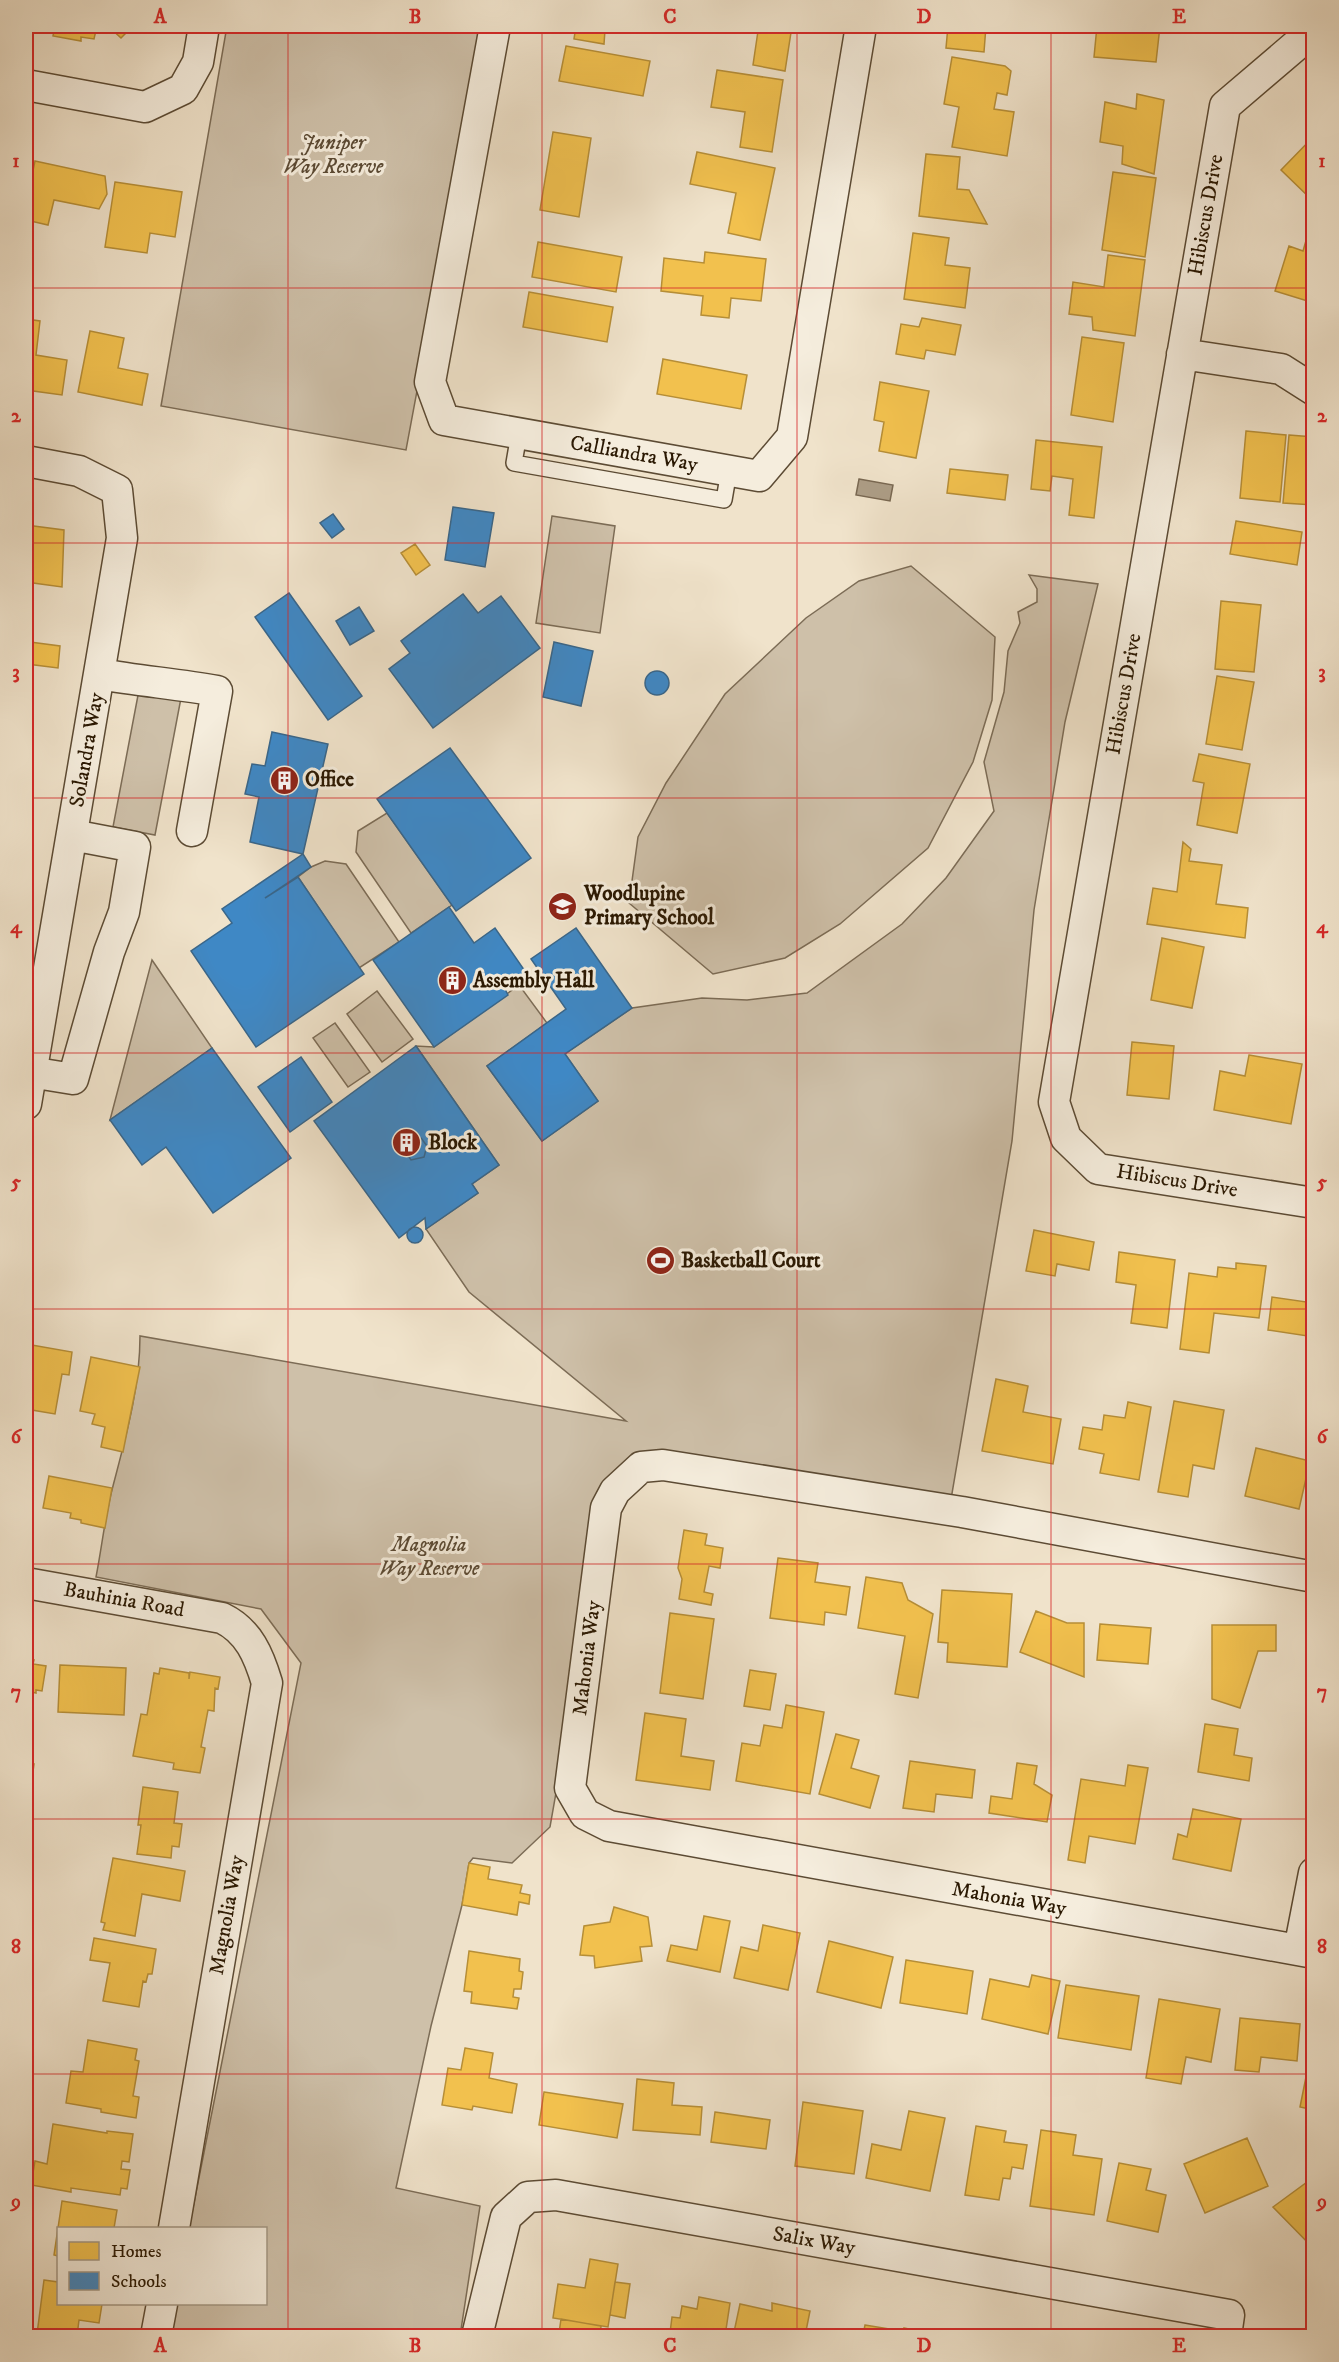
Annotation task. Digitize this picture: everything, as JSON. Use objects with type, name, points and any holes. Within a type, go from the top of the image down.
[{"type":"street","points":[[26,85],[145,107],[183,89],[198,62],[204,26]]},
{"type":"street","name":"Calliandra Way","points":[[495,26],[430,382],[444,420],[759,476],[792,437],[861,26]]},
{"type":"street","name":"Hibiscus Drive","points":[[1314,30],[1225,106],[1054,1102],[1066,1138],[1098,1169],[1314,1203]]},
{"type":"street","points":[[1182,354],[1281,369],[1314,390]]},
{"type":"street","name":"Solandra Way","points":[[26,460],[79,471],[117,490],[122,538],[26,1104]]},
{"type":"street","points":[[100,674],[217,691],[192,831]]},
{"type":"street","points":[[30,1072],[73,1079],[109,952],[126,902],[135,847],[72,835]]},
{"type":"street","name":"Mahonia Way","points":[[1314,1577],[962,1512],[663,1465],[641,1467],[615,1491],[606,1508],[570,1788],[585,1814],[609,1826],[1306,1951],[1314,1873]]},
{"type":"street","name":"Bauhinia Road","points":[[26,1583],[222,1618]]},
{"type":"street","name":"Magnolia Way","points":[[174,2227],[267,1683],[251,1643],[237,1627],[222,1618]]},
{"type":"street","name":"Salix Way","points":[[477,2337],[506,2217],[528,2197],[556,2195],[1229,2315],[1226,2337]]},
{"type":"street","points":[[156,2337],[162,2305]]},
{"type":"green space","name":"Juniper Way Reserve","points":[[227,26],[485,26],[406,450],[161,406]]},
{"type":"green space","points":[[552,516],[615,526],[600,633],[536,623]]},
{"type":"green space","points":[[911,566],[995,637],[992,700],[973,762],[928,848],[840,924],[785,958],[713,974],[629,903],[638,837],[666,783],[725,694],[806,618],[859,581]]},
{"type":"green space","name":"Magnolia Way Reserve","points":[[1029,575],[1098,584],[1065,722],[1034,910],[1012,1141],[948,1517],[647,1474],[606,1508],[550,1827],[512,1863],[473,1858],[469,1863],[462,1905],[431,2026],[396,2188],[480,2206],[460,2336],[168,2336],[175,2305],[267,2305],[267,2227],[189,2227],[301,1663],[261,1609],[96,1577],[108,1508],[135,1393],[140,1336],[626,1421],[469,1292],[426,1229],[478,1193],[472,1184],[499,1165],[416,1046],[434,1047],[519,985],[547,1023],[487,1066],[542,1141],[598,1101],[565,1054],[632,1008],[702,998],[747,1000],[807,993],[902,924],[946,878],[994,811],[984,762],[1004,692],[1008,651],[1020,623],[1018,612],[1037,602],[1037,589]]},
{"type":"green space","points":[[139,690],[181,698],[155,835],[113,827]]},
{"type":"green space","points":[[387,813],[452,905],[411,933],[356,852],[358,831]]},
{"type":"green space","points":[[325,861],[346,864],[399,942],[359,968],[298,877],[311,867]]},
{"type":"green space","points":[[152,960],[212,1048],[110,1120]]},
{"type":"green space","points":[[377,991],[413,1039],[382,1062],[347,1014]]},
{"type":"green space","points":[[335,1023],[370,1072],[348,1087],[313,1038]]},
{"type":"shaded area","points":[[859,479],[893,485],[890,501],[856,495]]},
{"type":"building: Homes","points":[[55,26],[97,26],[94,39],[81,37],[81,41],[53,36]]},
{"type":"building: Homes","points":[[108,26],[133,26],[121,38]]},
{"type":"building: Homes","points":[[576,26],[612,26],[612,31],[605,30],[604,44],[574,39]]},
{"type":"building: Homes","points":[[725,26],[792,26],[785,71],[753,65],[758,31]]},
{"type":"building: Homes","points":[[948,26],[986,26],[984,52],[946,48]]},
{"type":"building: Homes","points":[[1097,26],[1160,26],[1156,62],[1094,57]]},
{"type":"building: Homes","points":[[566,46],[650,61],[643,96],[559,81]]},
{"type":"building: Homes","points":[[952,57],[1005,66],[1011,71],[1007,95],[997,93],[994,109],[1014,112],[1007,156],[952,147],[959,107],[944,104]]},
{"type":"building: Homes","points":[[717,70],[783,80],[772,152],[740,147],[745,112],[711,107]]},
{"type":"building: Homes","points":[[1137,94],[1164,100],[1154,174],[1122,164],[1123,146],[1100,142],[1105,102],[1136,109]]},
{"type":"building: Homes","points":[[553,132],[591,138],[579,217],[540,210]]},
{"type":"building: Homes","points":[[1314,136],[1314,202],[1281,170]]},
{"type":"building: Homes","points":[[697,152],[775,168],[760,240],[728,233],[736,193],[690,184]]},
{"type":"building: Homes","points":[[926,154],[960,157],[957,189],[969,190],[987,224],[919,216]]},
{"type":"building: Homes","points":[[35,161],[105,176],[107,194],[99,209],[54,200],[48,225],[26,220],[26,203]]},
{"type":"building: Homes","points":[[1113,172],[1156,178],[1145,257],[1102,250]]},
{"type":"building: Homes","points":[[115,182],[182,192],[175,237],[150,233],[147,253],[105,247]]},
{"type":"building: Homes","points":[[1312,220],[1314,220],[1314,303],[1275,291],[1289,246],[1303,251]]},
{"type":"building: Homes","points":[[913,233],[949,238],[945,265],[970,268],[965,308],[904,299]]},
{"type":"building: Homes","points":[[538,242],[622,257],[616,292],[532,277]]},
{"type":"building: Homes","points":[[705,252],[766,259],[761,301],[731,298],[729,318],[701,315],[703,296],[661,291],[664,258],[704,263]]},
{"type":"building: Homes","points":[[1108,255],[1145,260],[1135,336],[1093,330],[1092,317],[1069,314],[1073,282],[1104,287]]},
{"type":"building: Homes","points":[[529,292],[613,307],[607,342],[523,327]]},
{"type":"building: Homes","points":[[922,318],[961,325],[955,355],[926,350],[924,359],[896,354],[901,324],[919,327]]},
{"type":"building: Homes","points":[[26,319],[40,321],[36,355],[67,360],[62,395],[26,390]]},
{"type":"building: Homes","points":[[90,331],[124,338],[118,368],[148,374],[142,405],[78,392]]},
{"type":"building: Homes","points":[[1082,337],[1124,343],[1113,422],[1071,415]]},
{"type":"building: Homes","points":[[663,359],[747,375],[741,409],[657,394]]},
{"type":"building: Homes","points":[[880,382],[929,391],[916,458],[879,451],[884,422],[874,420]]},
{"type":"building: Homes","points":[[1246,431],[1286,435],[1280,502],[1240,498]]},
{"type":"building: Homes","points":[[1289,435],[1314,437],[1314,505],[1283,503]]},
{"type":"building: Homes","points":[[1036,440],[1102,447],[1094,518],[1069,515],[1073,479],[1052,476],[1050,491],[1031,489]]},
{"type":"building: Homes","points":[[950,469],[1008,475],[1005,500],[947,493]]},
{"type":"building: Homes","points":[[1236,521],[1302,532],[1297,565],[1230,554]]},
{"type":"building: Homes","points":[[26,525],[64,530],[62,587],[26,582]]},
{"type":"building: Homes","points":[[415,544],[430,565],[416,575],[401,553]]},
{"type":"building: Homes","points":[[1221,601],[1261,605],[1254,672],[1215,669]]},
{"type":"building: Homes","points":[[30,642],[60,646],[58,668],[27,664]]},
{"type":"building: Homes","points":[[1217,676],[1254,682],[1242,750],[1206,744]]},
{"type":"building: Homes","points":[[1199,754],[1250,764],[1237,833],[1197,825],[1204,783],[1193,781]]},
{"type":"building: Homes","points":[[1183,842],[1191,849],[1189,861],[1222,865],[1216,904],[1248,908],[1245,938],[1147,924],[1153,888],[1177,892]]},
{"type":"building: Homes","points":[[1162,938],[1204,947],[1192,1008],[1151,1000]]},
{"type":"building: Homes","points":[[1132,1042],[1174,1046],[1169,1099],[1127,1095]]},
{"type":"building: Homes","points":[[1249,1055],[1302,1064],[1291,1124],[1214,1110],[1220,1071],[1245,1076]]},
{"type":"building: Homes","points":[[1034,1230],[1094,1242],[1089,1270],[1057,1264],[1055,1276],[1026,1271]]},
{"type":"building: Homes","points":[[1119,1252],[1175,1260],[1167,1328],[1131,1323],[1136,1285],[1116,1282]]},
{"type":"building: Homes","points":[[1236,1263],[1266,1266],[1259,1318],[1214,1313],[1209,1353],[1180,1349],[1189,1273],[1217,1277],[1218,1267],[1236,1269]]},
{"type":"building: Homes","points":[[1309,1277],[1314,1277],[1314,1337],[1268,1330],[1272,1297],[1306,1302]]},
{"type":"building: Homes","points":[[26,1344],[72,1352],[69,1375],[62,1374],[55,1414],[26,1409]]},
{"type":"building: Homes","points":[[91,1357],[140,1367],[123,1452],[101,1447],[105,1427],[92,1424],[95,1414],[80,1411]]},
{"type":"building: Homes","points":[[996,1379],[1028,1386],[1023,1412],[1061,1419],[1053,1464],[982,1451]]},
{"type":"building: Homes","points":[[1174,1401],[1224,1410],[1214,1469],[1193,1465],[1188,1497],[1158,1492]]},
{"type":"building: Homes","points":[[1128,1402],[1151,1407],[1139,1480],[1100,1473],[1104,1454],[1079,1449],[1083,1427],[1102,1430],[1104,1415],[1125,1418]]},
{"type":"building: Homes","points":[[1256,1448],[1310,1461],[1299,1509],[1245,1496]]},
{"type":"building: Homes","points":[[49,1476],[112,1488],[105,1528],[81,1523],[81,1520],[70,1518],[71,1513],[43,1508]]},
{"type":"building: Homes","points":[[684,1530],[707,1534],[705,1545],[723,1548],[720,1568],[709,1566],[704,1592],[713,1594],[711,1605],[679,1599],[682,1579],[678,1568]]},
{"type":"building: Homes","points":[[778,1558],[818,1563],[815,1582],[850,1587],[846,1615],[825,1612],[824,1625],[770,1618]]},
{"type":"building: Homes","points":[[866,1577],[902,1583],[908,1600],[933,1614],[918,1698],[895,1694],[905,1636],[858,1628]]},
{"type":"building: Homes","points":[[942,1590],[1012,1594],[1007,1667],[947,1662],[948,1643],[938,1642]]},
{"type":"building: Homes","points":[[1036,1611],[1067,1623],[1084,1623],[1084,1677],[1020,1652]]},
{"type":"building: Homes","points":[[670,1613],[714,1619],[703,1699],[660,1693]]},
{"type":"building: Homes","points":[[1100,1624],[1151,1628],[1148,1664],[1097,1660]]},
{"type":"building: Homes","points":[[1212,1625],[1276,1625],[1276,1651],[1258,1651],[1240,1708],[1212,1699]]},
{"type":"building: Homes","points":[[26,1659],[34,1660],[33,1664],[46,1666],[42,1691],[36,1690],[36,1693],[26,1691]]},
{"type":"building: Homes","points":[[60,1665],[126,1668],[124,1715],[58,1712]]},
{"type":"building: Homes","points":[[160,1668],[189,1673],[189,1679],[190,1672],[220,1677],[218,1689],[215,1688],[214,1711],[208,1710],[201,1747],[205,1748],[200,1773],[173,1769],[174,1763],[133,1756],[141,1714],[147,1715],[154,1673],[159,1674]]},
{"type":"building: Homes","points":[[750,1670],[776,1674],[770,1710],[744,1706]]},
{"type":"building: Homes","points":[[786,1705],[824,1712],[810,1794],[736,1781],[742,1743],[760,1746],[764,1725],[782,1728]]},
{"type":"building: Homes","points":[[645,1713],[686,1719],[681,1756],[714,1761],[710,1790],[636,1780]]},
{"type":"building: Homes","points":[[1205,1724],[1238,1729],[1234,1755],[1252,1758],[1249,1781],[1198,1772]]},
{"type":"building: Homes","points":[[836,1734],[859,1740],[851,1768],[879,1776],[870,1808],[819,1794]]},
{"type":"building: Homes","points":[[910,1761],[975,1770],[972,1798],[936,1794],[934,1812],[903,1808]]},
{"type":"building: Homes","points":[[26,1763],[34,1764],[29,1801],[26,1800]]},
{"type":"building: Homes","points":[[1017,1763],[1037,1766],[1034,1784],[1052,1795],[1047,1822],[989,1813],[991,1796],[1012,1799]]},
{"type":"building: Homes","points":[[1128,1765],[1148,1768],[1135,1844],[1089,1836],[1085,1863],[1068,1860],[1081,1779],[1125,1786]]},
{"type":"building: Homes","points":[[143,1787],[178,1792],[174,1823],[182,1824],[179,1847],[172,1846],[171,1858],[137,1854]]},
{"type":"building: Homes","points":[[1193,1809],[1241,1819],[1231,1871],[1173,1859],[1178,1834],[1187,1837]]},
{"type":"building: Homes","points":[[113,1858],[185,1871],[180,1901],[142,1894],[135,1936],[103,1930],[105,1923],[101,1922]]},
{"type":"building: Homes","points":[[469,1863],[490,1867],[488,1879],[522,1885],[520,1893],[530,1895],[529,1904],[519,1902],[517,1915],[462,1905]]},
{"type":"building: Homes","points":[[614,1907],[648,1917],[652,1946],[640,1947],[642,1961],[595,1968],[594,1956],[580,1955],[584,1926],[610,1922]]},
{"type":"building: Homes","points":[[704,1916],[730,1921],[720,1972],[667,1961],[671,1945],[697,1950]]},
{"type":"building: Homes","points":[[763,1925],[800,1933],[788,1990],[734,1978],[741,1947],[758,1951]]},
{"type":"building: Homes","points":[[94,1938],[156,1949],[152,1974],[148,1974],[146,1982],[143,1981],[139,2007],[103,2001],[110,1963],[90,1960]]},
{"type":"building: Homes","points":[[829,1941],[893,1957],[881,2008],[817,1992]]},
{"type":"building: Homes","points":[[469,1951],[520,1959],[519,1971],[523,1972],[521,1989],[514,1989],[513,1997],[519,1998],[517,2009],[471,2003],[472,1992],[464,1991]]},
{"type":"building: Homes","points":[[906,1960],[973,1971],[967,2014],[900,2003]]},
{"type":"building: Homes","points":[[1032,1975],[1060,1981],[1048,2034],[982,2019],[990,1979],[1029,1987]]},
{"type":"building: Homes","points":[[1066,1985],[1139,1996],[1131,2050],[1058,2038]]},
{"type":"building: Homes","points":[[1159,1999],[1220,2009],[1211,2062],[1186,2057],[1181,2084],[1146,2078]]},
{"type":"building: Homes","points":[[1240,2018],[1300,2024],[1297,2061],[1261,2057],[1259,2072],[1235,2070]]},
{"type":"building: Homes","points":[[1314,2037],[1314,2110],[1300,2107]]},
{"type":"building: Homes","points":[[88,2040],[137,2049],[135,2060],[139,2061],[133,2096],[139,2097],[136,2118],[66,2103],[71,2071],[83,2072]]},
{"type":"building: Homes","points":[[465,2048],[493,2053],[489,2078],[517,2084],[512,2113],[473,2106],[472,2110],[442,2105],[448,2068],[461,2070]]},
{"type":"building: Homes","points":[[637,2079],[674,2083],[672,2105],[702,2107],[700,2135],[633,2130]]},
{"type":"building: Homes","points":[[544,2092],[623,2104],[617,2138],[539,2125]]},
{"type":"building: Homes","points":[[803,2102],[863,2111],[854,2174],[795,2166]]},
{"type":"building: Homes","points":[[909,2111],[945,2118],[930,2191],[866,2178],[872,2144],[901,2150]]},
{"type":"building: Homes","points":[[715,2112],[770,2120],[766,2149],[711,2142]]},
{"type":"building: Homes","points":[[53,2124],[107,2133],[107,2131],[133,2134],[129,2162],[122,2161],[121,2169],[130,2170],[127,2189],[121,2188],[120,2195],[71,2188],[71,2192],[31,2185],[35,2161],[47,2164]]},
{"type":"building: Homes","points":[[976,2126],[1006,2131],[1004,2142],[1027,2145],[1023,2169],[1012,2167],[1010,2179],[1003,2178],[999,2200],[965,2195]]},
{"type":"building: Homes","points":[[1041,2130],[1076,2135],[1073,2155],[1102,2159],[1094,2215],[1030,2206]]},
{"type":"building: Homes","points":[[1247,2138],[1268,2186],[1205,2213],[1184,2164]]},
{"type":"building: Homes","points":[[1119,2163],[1151,2169],[1146,2190],[1166,2195],[1158,2232],[1107,2221]]},
{"type":"building: Homes","points":[[1314,2177],[1314,2249],[1273,2207]]},
{"type":"building: Homes","points":[[62,2201],[117,2210],[114,2227],[58,2227]]},
{"type":"building: Homes","points":[[57,2235],[57,2256],[54,2255]]},
{"type":"building: Homes","points":[[590,2259],[618,2264],[608,2327],[553,2318],[558,2284],[585,2288]]},
{"type":"building: Homes","points":[[44,2280],[57,2282],[57,2305],[102,2305],[99,2323],[79,2320],[77,2336],[37,2334]]},
{"type":"building: Homes","points":[[615,2282],[630,2284],[625,2318],[610,2315]]},
{"type":"building: Homes","points":[[699,2297],[730,2303],[725,2336],[688,2336],[670,2333],[672,2317],[680,2318],[682,2306],[697,2309]]},
{"type":"building: Homes","points":[[772,2303],[810,2311],[805,2336],[747,2336],[734,2332],[740,2304],[772,2311]]},
{"type":"building: Homes","points":[[561,2319],[601,2326],[600,2336],[559,2333]]},
{"type":"building: Homes","points":[[865,2325],[896,2330],[895,2336],[834,2336],[835,2330],[863,2335]]},
{"type":"building: Homes","points":[[904,2328],[938,2335],[902,2336]]},
{"type":"building: Schools","points":[[453,507],[494,513],[485,567],[445,560]]},
{"type":"building: Schools","points":[[333,514],[344,529],[332,538],[320,523]]},
{"type":"building: Schools","points":[[289,593],[362,696],[328,720],[255,617]]},
{"type":"building: Schools","points":[[463,594],[478,613],[501,596],[540,648],[433,728],[389,669],[410,653],[401,641]]},
{"type":"building: Schools","points":[[359,607],[374,631],[350,645],[336,621]]},
{"type":"building: Schools","points":[[554,642],[593,651],[581,706],[543,697]]},
{"type":"building: Schools","points":[[657,671],[662,672],[668,678],[668,688],[662,694],[657,695],[652,694],[646,688],[645,683],[646,678],[652,672]]},
{"type":"building: Schools","name":"Office","points":[[272,732],[328,744],[303,854],[250,842],[259,797],[245,794],[252,764],[265,766]]},
{"type":"building: Schools","points":[[450,748],[531,858],[456,911],[377,799]]},
{"type":"building: Schools","points":[[303,854],[311,867],[265,898],[298,877],[364,974],[256,1047],[191,951],[232,923],[222,909]]},
{"type":"building: Schools","name":"Assembly Hall","points":[[449,907],[474,943],[495,928],[527,974],[505,989],[508,995],[434,1047],[373,960]]},
{"type":"building: Schools","points":[[576,928],[632,1008],[565,1054],[598,1101],[542,1141],[487,1066],[566,1009],[531,959]]},
{"type":"building: Schools","name":"Block","points":[[416,1046],[499,1165],[472,1184],[478,1193],[426,1229],[425,1218],[399,1238],[314,1121]]},
{"type":"building: Schools","points":[[212,1048],[291,1158],[213,1213],[166,1147],[142,1165],[110,1120]]},
{"type":"building: Schools","points":[[301,1057],[332,1102],[290,1132],[258,1087]]},
{"type":"building: Schools","points":[[421,1138],[427,1146],[424,1157],[411,1160],[405,1151],[408,1140]]},
{"type":"building: Schools","points":[[415,1227],[423,1235],[415,1243],[407,1235]]},
{"type":"place","name":"Office","points":[[284,780]]},
{"type":"place","name":"Woodlupine Primary School","points":[[563,906]]},
{"type":"place","name":"Assembly Hall","points":[[452,981]]},
{"type":"place","name":"Block","points":[[407,1143]]},
{"type":"place","name":"Basketball Court","points":[[660,1261]]}]
